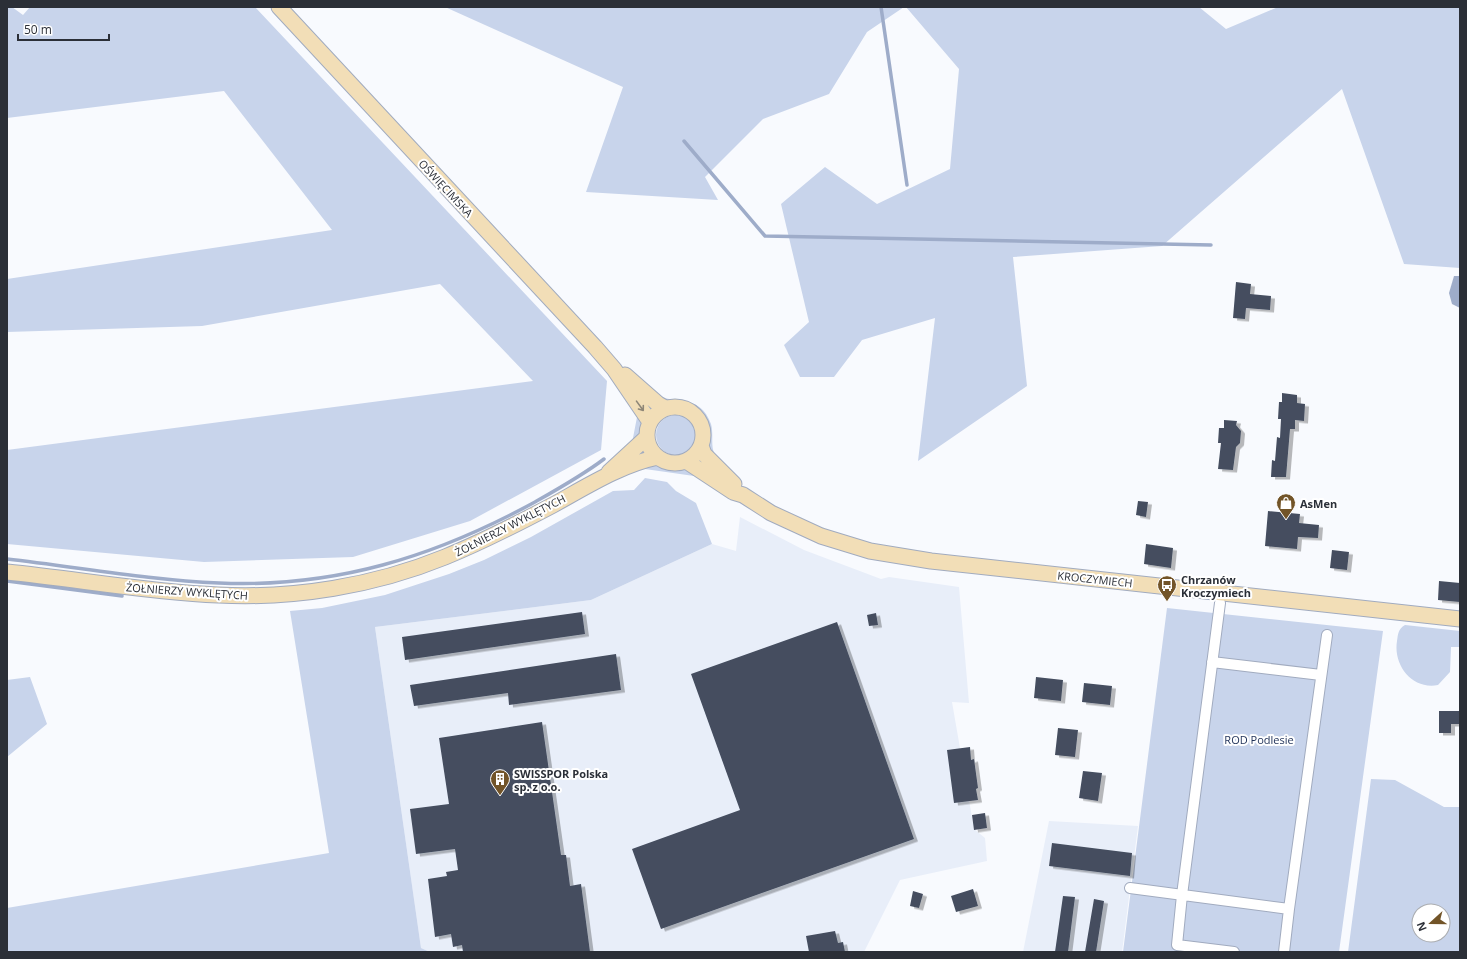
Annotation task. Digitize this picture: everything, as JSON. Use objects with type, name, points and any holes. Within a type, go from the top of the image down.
[{"type":"main road","name":"OŚWIĘCIMSKA","points":[[279,7],[614,369],[650,422]]},
{"type":"main road","name":"OŚWIĘCIMSKA","points":[[614,369],[627,376],[658,404],[665,408]]},
{"type":"main road","points":[[665,408],[684,408],[692,412],[699,419],[703,428],[704,437],[698,453],[686,461],[671,463],[658,457],[649,445],[647,437],[650,422],[656,414],[665,408]]},
{"type":"main road","name":"ŻOŁNIERZY WYKLĘTYCH","points":[[607,474],[647,437]]},
{"type":"main road","name":"KROCZYMIECH","points":[[701,446],[704,454],[743,495],[771,513],[821,536],[851,547],[931,561],[1460,619]]},
{"type":"main road","name":"ŻOŁNIERZY WYKLĘTYCH","points":[[7,572],[142,589],[219,596],[272,595],[319,591],[387,577],[443,558],[477,544],[522,522],[607,474],[658,457]]},
{"type":"main road","name":"KROCZYMIECH","points":[[686,461],[733,492],[743,495]]},
{"type":"street","points":[[1220,603],[1182,895],[1177,945],[1234,952]]},
{"type":"street","points":[[1284,952],[1288,909],[1327,635]]},
{"type":"street","points":[[1212,662],[1321,675]]},
{"type":"street","points":[[1130,888],[1288,909]]},
{"type":"shaded area","points":[[1454,276],[1460,276],[1460,308],[1452,304],[1449,293]]},
{"type":"shaded area","points":[[740,517],[804,550],[881,579],[889,577],[959,587],[969,703],[952,702],[974,829],[985,838],[987,861],[900,880],[864,952],[430,952],[421,948],[375,627],[591,600],[712,544],[736,551]]},
{"type":"shaded area","points":[[1049,821],[1138,826],[1122,952],[1023,952]]},
{"type":"green space","points":[[7,7],[12,7],[23,15],[30,7],[255,7],[607,381],[601,450],[470,521],[353,557],[204,562],[7,544],[7,450],[533,381],[440,284],[202,326],[7,332],[7,279],[332,230],[224,91],[7,118]]},
{"type":"green space","points":[[445,7],[904,7],[867,32],[829,94],[763,119],[705,177],[718,200],[586,192],[623,87]]},
{"type":"green space","points":[[906,7],[1199,7],[1226,29],[1278,7],[1460,7],[1460,268],[1404,264],[1342,89],[1162,246],[1013,257],[1027,386],[918,461],[935,318],[862,340],[834,377],[800,377],[784,345],[809,322],[781,204],[825,167],[877,204],[950,169],[959,69]]},
{"type":"green space","points":[[659,395],[673,400],[694,404],[701,408],[711,424],[715,455],[709,450],[707,428],[698,409],[692,405],[661,400]]},
{"type":"green space","points":[[638,412],[643,429],[640,435],[632,443]]},
{"type":"green space","points":[[676,415],[690,421],[696,435],[690,449],[676,455],[662,449],[656,435],[662,421]]},
{"type":"green space","points":[[656,463],[699,475],[694,476],[645,469],[644,466]]},
{"type":"green space","points":[[645,478],[667,482],[676,491],[696,503],[712,544],[591,600],[375,627],[421,948],[430,952],[7,952],[7,908],[329,853],[290,611],[322,608],[385,595],[449,574],[484,560],[531,537],[613,491],[634,490]]},
{"type":"green space","name":"ROD Podlesie","points":[[1167,608],[1383,631],[1339,952],[1123,952]]},
{"type":"green space","points":[[1405,625],[1460,631],[1460,647],[1451,647],[1450,672],[1438,685],[1429,686],[1420,684],[1406,674],[1401,667],[1398,659],[1397,641],[1400,630]]},
{"type":"green space","points":[[30,677],[47,724],[7,757],[7,680]]},
{"type":"green space","points":[[1371,779],[1395,780],[1444,807],[1460,807],[1460,952],[1348,952]]},
{"type":"building","points":[[1236,282],[1251,284],[1250,294],[1271,296],[1270,310],[1246,308],[1245,319],[1233,318]]},
{"type":"building","points":[[1282,393],[1297,395],[1297,403],[1305,404],[1304,421],[1295,420],[1295,429],[1290,429],[1286,477],[1271,477],[1272,460],[1275,461],[1277,437],[1280,438],[1281,419],[1278,419],[1279,402],[1282,402]]},
{"type":"building","points":[[1224,420],[1237,421],[1236,425],[1241,431],[1240,443],[1236,447],[1233,470],[1218,469],[1221,443],[1218,443],[1219,428],[1224,428]]},
{"type":"building","points":[[1138,501],[1148,502],[1146,517],[1136,515]]},
{"type":"building","points":[[1268,511],[1300,514],[1299,523],[1319,525],[1318,538],[1298,537],[1297,549],[1265,546]]},
{"type":"building","points":[[1146,544],[1173,548],[1171,568],[1144,564]]},
{"type":"building","points":[[1332,550],[1349,552],[1347,570],[1330,568]]},
{"type":"building","points":[[1439,581],[1460,583],[1460,602],[1438,600]]},
{"type":"building","points":[[582,612],[585,634],[405,660],[402,637]]},
{"type":"building","points":[[876,613],[878,625],[869,626],[867,615]]},
{"type":"building","points":[[837,622],[914,839],[661,929],[632,849],[740,810],[691,674]]},
{"type":"building","points":[[616,654],[621,690],[509,705],[508,693],[414,706],[410,685]]},
{"type":"building","points":[[1036,677],[1063,680],[1061,701],[1034,698]]},
{"type":"building","points":[[1084,683],[1112,686],[1110,705],[1082,702]]},
{"type":"building","points":[[1439,711],[1460,711],[1460,724],[1451,724],[1451,733],[1439,733]]},
{"type":"building","name":"SWISSPOR Polska sp. z o.o.","points":[[542,722],[561,855],[566,855],[570,886],[581,884],[590,952],[463,952],[462,945],[453,947],[451,934],[435,937],[428,879],[447,876],[446,872],[458,870],[455,849],[416,854],[410,809],[449,804],[439,738]]},
{"type":"building","points":[[1058,728],[1078,730],[1075,757],[1055,755]]},
{"type":"building","points":[[970,747],[971,760],[974,759],[978,800],[954,803],[947,750]]},
{"type":"building","points":[[1083,771],[1102,773],[1098,801],[1079,798]]},
{"type":"building","points":[[985,813],[987,828],[974,830],[972,815]]},
{"type":"building","points":[[1052,843],[1132,853],[1130,876],[1049,866]]},
{"type":"building","points":[[973,889],[978,906],[956,912],[951,896]]},
{"type":"building","points":[[913,891],[923,894],[919,908],[910,906]]},
{"type":"building","points":[[1063,896],[1075,897],[1068,952],[1055,952]]},
{"type":"building","points":[[1094,899],[1104,901],[1096,952],[1085,952]]},
{"type":"building","points":[[835,931],[838,943],[843,942],[845,952],[809,952],[806,936]]},
{"type":"waterway","points":[[881,7],[907,185]]},
{"type":"waterway","points":[[684,141],[765,236],[1211,245]]},
{"type":"waterway","points":[[7,559],[139,576],[219,583],[262,583],[303,580],[343,574],[383,565],[459,539],[535,502],[579,476],[604,459]]},
{"type":"waterway","points":[[7,581],[122,596]]},
{"type":"place","name":"AsMen","points":[[1286,520]]},
{"type":"place","name":"Chrzanów Kroczymiech","points":[[1167,602]]},
{"type":"place","name":"SWISSPOR Polska sp. z o.o.","points":[[500,796]]}]
